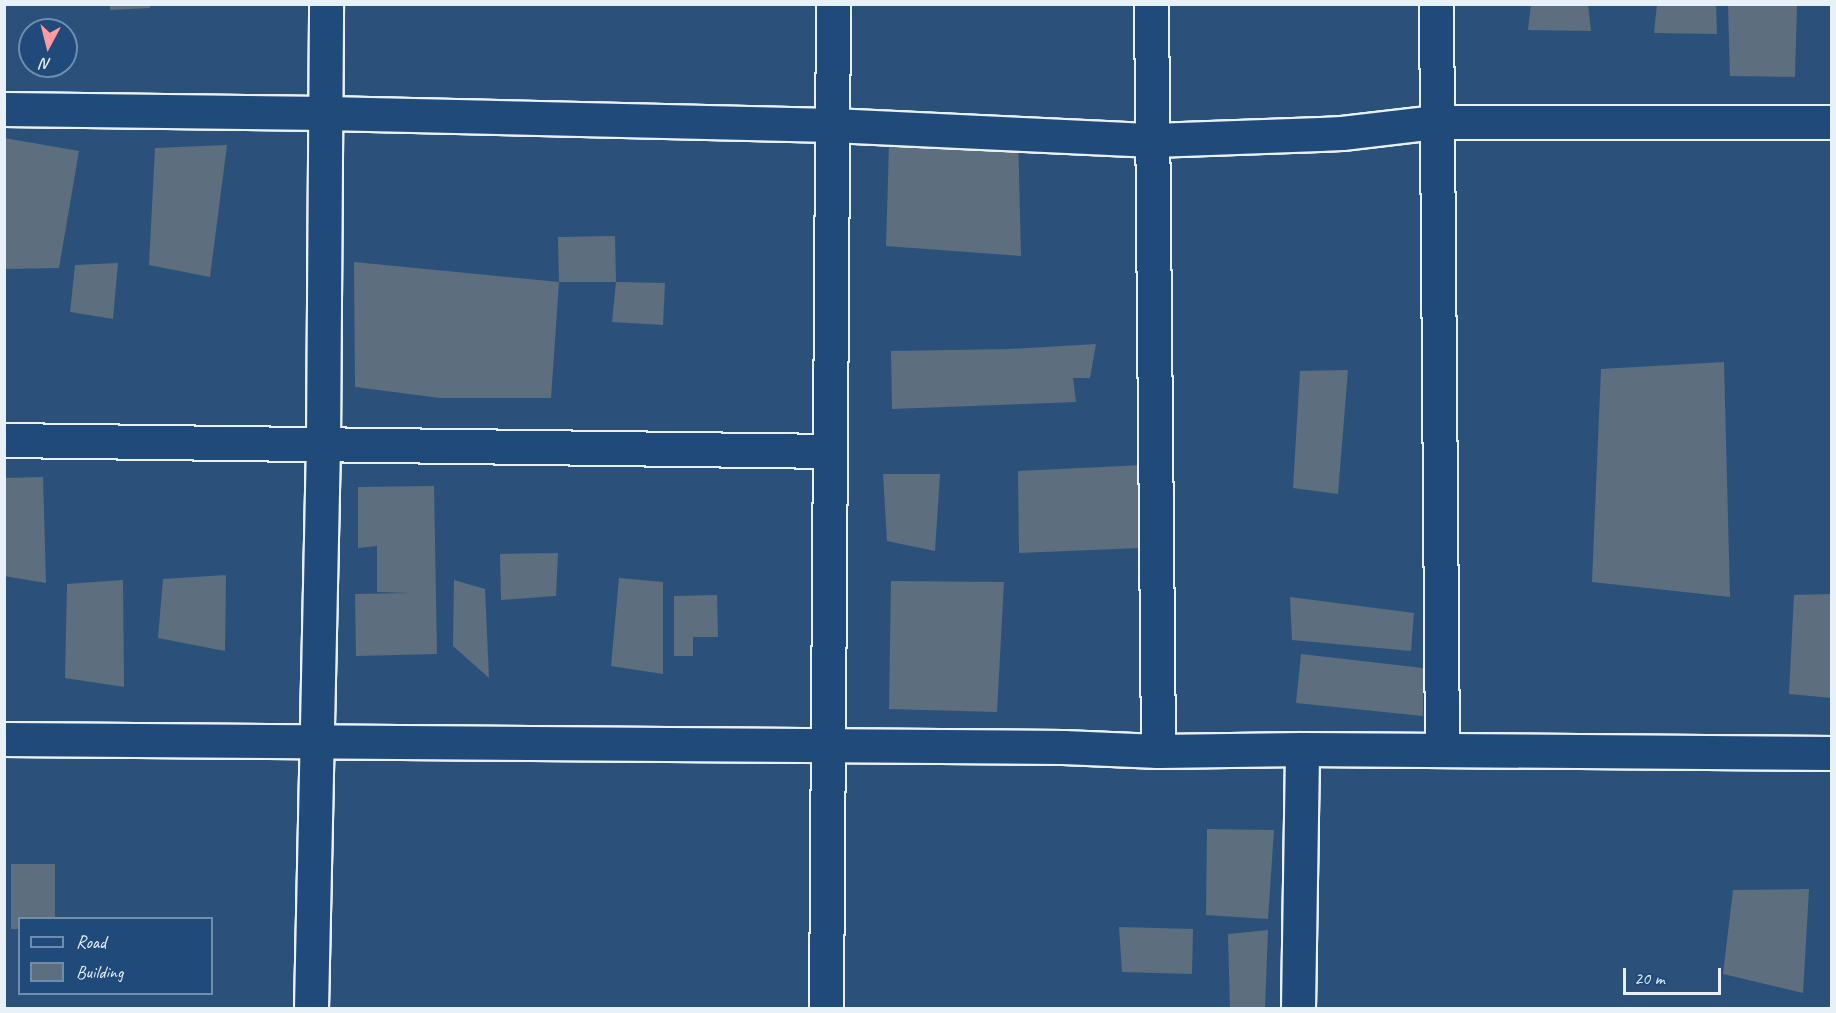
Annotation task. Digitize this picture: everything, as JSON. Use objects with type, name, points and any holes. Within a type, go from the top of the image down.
[{"type":"street","points":[[311,1008],[323,445],[326,4]]},
{"type":"street","points":[[826,1008],[833,4]]},
{"type":"street","points":[[1151,4],[1158,751]]},
{"type":"street","points":[[1436,4],[1442,750]]},
{"type":"street","points":[[4,109],[326,113],[832,125],[1153,140],[1342,133],[1436,122],[1832,122]]},
{"type":"street","points":[[4,440],[830,451]]},
{"type":"street","points":[[4,739],[828,745],[1158,751],[1302,749],[1832,753]]},
{"type":"street","points":[[1298,1008],[1302,749]]},
{"type":"building","points":[[110,4],[150,4],[150,8],[110,10]]},
{"type":"building","points":[[1531,4],[1588,4],[1591,31],[1528,30]]},
{"type":"building","points":[[1657,4],[1716,4],[1717,34],[1654,33]]},
{"type":"building","points":[[1728,4],[1797,4],[1795,77],[1730,76]]},
{"type":"building","points":[[1018,134],[1021,256],[886,246],[889,145]]},
{"type":"building","points":[[4,138],[79,151],[59,268],[4,269]]},
{"type":"building","points":[[227,145],[210,277],[149,265],[155,148]]},
{"type":"building","points":[[615,236],[616,282],[559,282],[558,237]]},
{"type":"building","points":[[354,262],[559,282],[551,398],[440,398],[355,387]]},
{"type":"building","points":[[118,263],[113,319],[70,312],[75,265]]},
{"type":"building","points":[[616,282],[665,283],[663,325],[612,322]]},
{"type":"building","points":[[1096,344],[1090,378],[1073,378],[1076,402],[892,409],[891,351],[1010,349]]},
{"type":"building","points":[[1724,362],[1730,597],[1592,582],[1601,369]]},
{"type":"building","points":[[1348,370],[1338,494],[1293,488],[1300,371]]},
{"type":"building","points":[[1143,465],[1139,548],[1019,553],[1018,471]]},
{"type":"building","points":[[883,474],[940,474],[935,551],[887,541]]},
{"type":"building","points":[[43,477],[46,583],[4,576],[4,478]]},
{"type":"building","points":[[434,486],[437,654],[356,656],[355,594],[411,593],[377,592],[377,546],[358,548],[358,487]]},
{"type":"building","points":[[558,553],[556,596],[501,600],[500,554]]},
{"type":"building","points":[[226,575],[225,651],[158,638],[163,579]]},
{"type":"building","points":[[619,578],[663,582],[663,674],[611,666]]},
{"type":"building","points":[[123,580],[124,687],[65,678],[67,584]]},
{"type":"building","points":[[454,580],[485,589],[489,678],[453,646]]},
{"type":"building","points":[[891,581],[1004,582],[997,712],[889,709]]},
{"type":"building","points":[[1832,594],[1832,698],[1789,694],[1794,595]]},
{"type":"building","points":[[717,595],[718,637],[693,637],[693,656],[674,656],[674,596]]},
{"type":"building","points":[[1290,597],[1414,613],[1411,651],[1292,640]]},
{"type":"building","points":[[1301,654],[1423,668],[1423,716],[1296,703]]},
{"type":"building","points":[[1207,829],[1274,830],[1268,919],[1206,915]]},
{"type":"building","points":[[11,864],[55,864],[55,917],[18,917],[18,929],[11,929]]},
{"type":"building","points":[[1809,889],[1803,993],[1723,974],[1733,890]]},
{"type":"building","points":[[1119,927],[1193,929],[1192,974],[1122,972]]},
{"type":"building","points":[[1268,930],[1265,1008],[1230,1008],[1228,934]]}]
